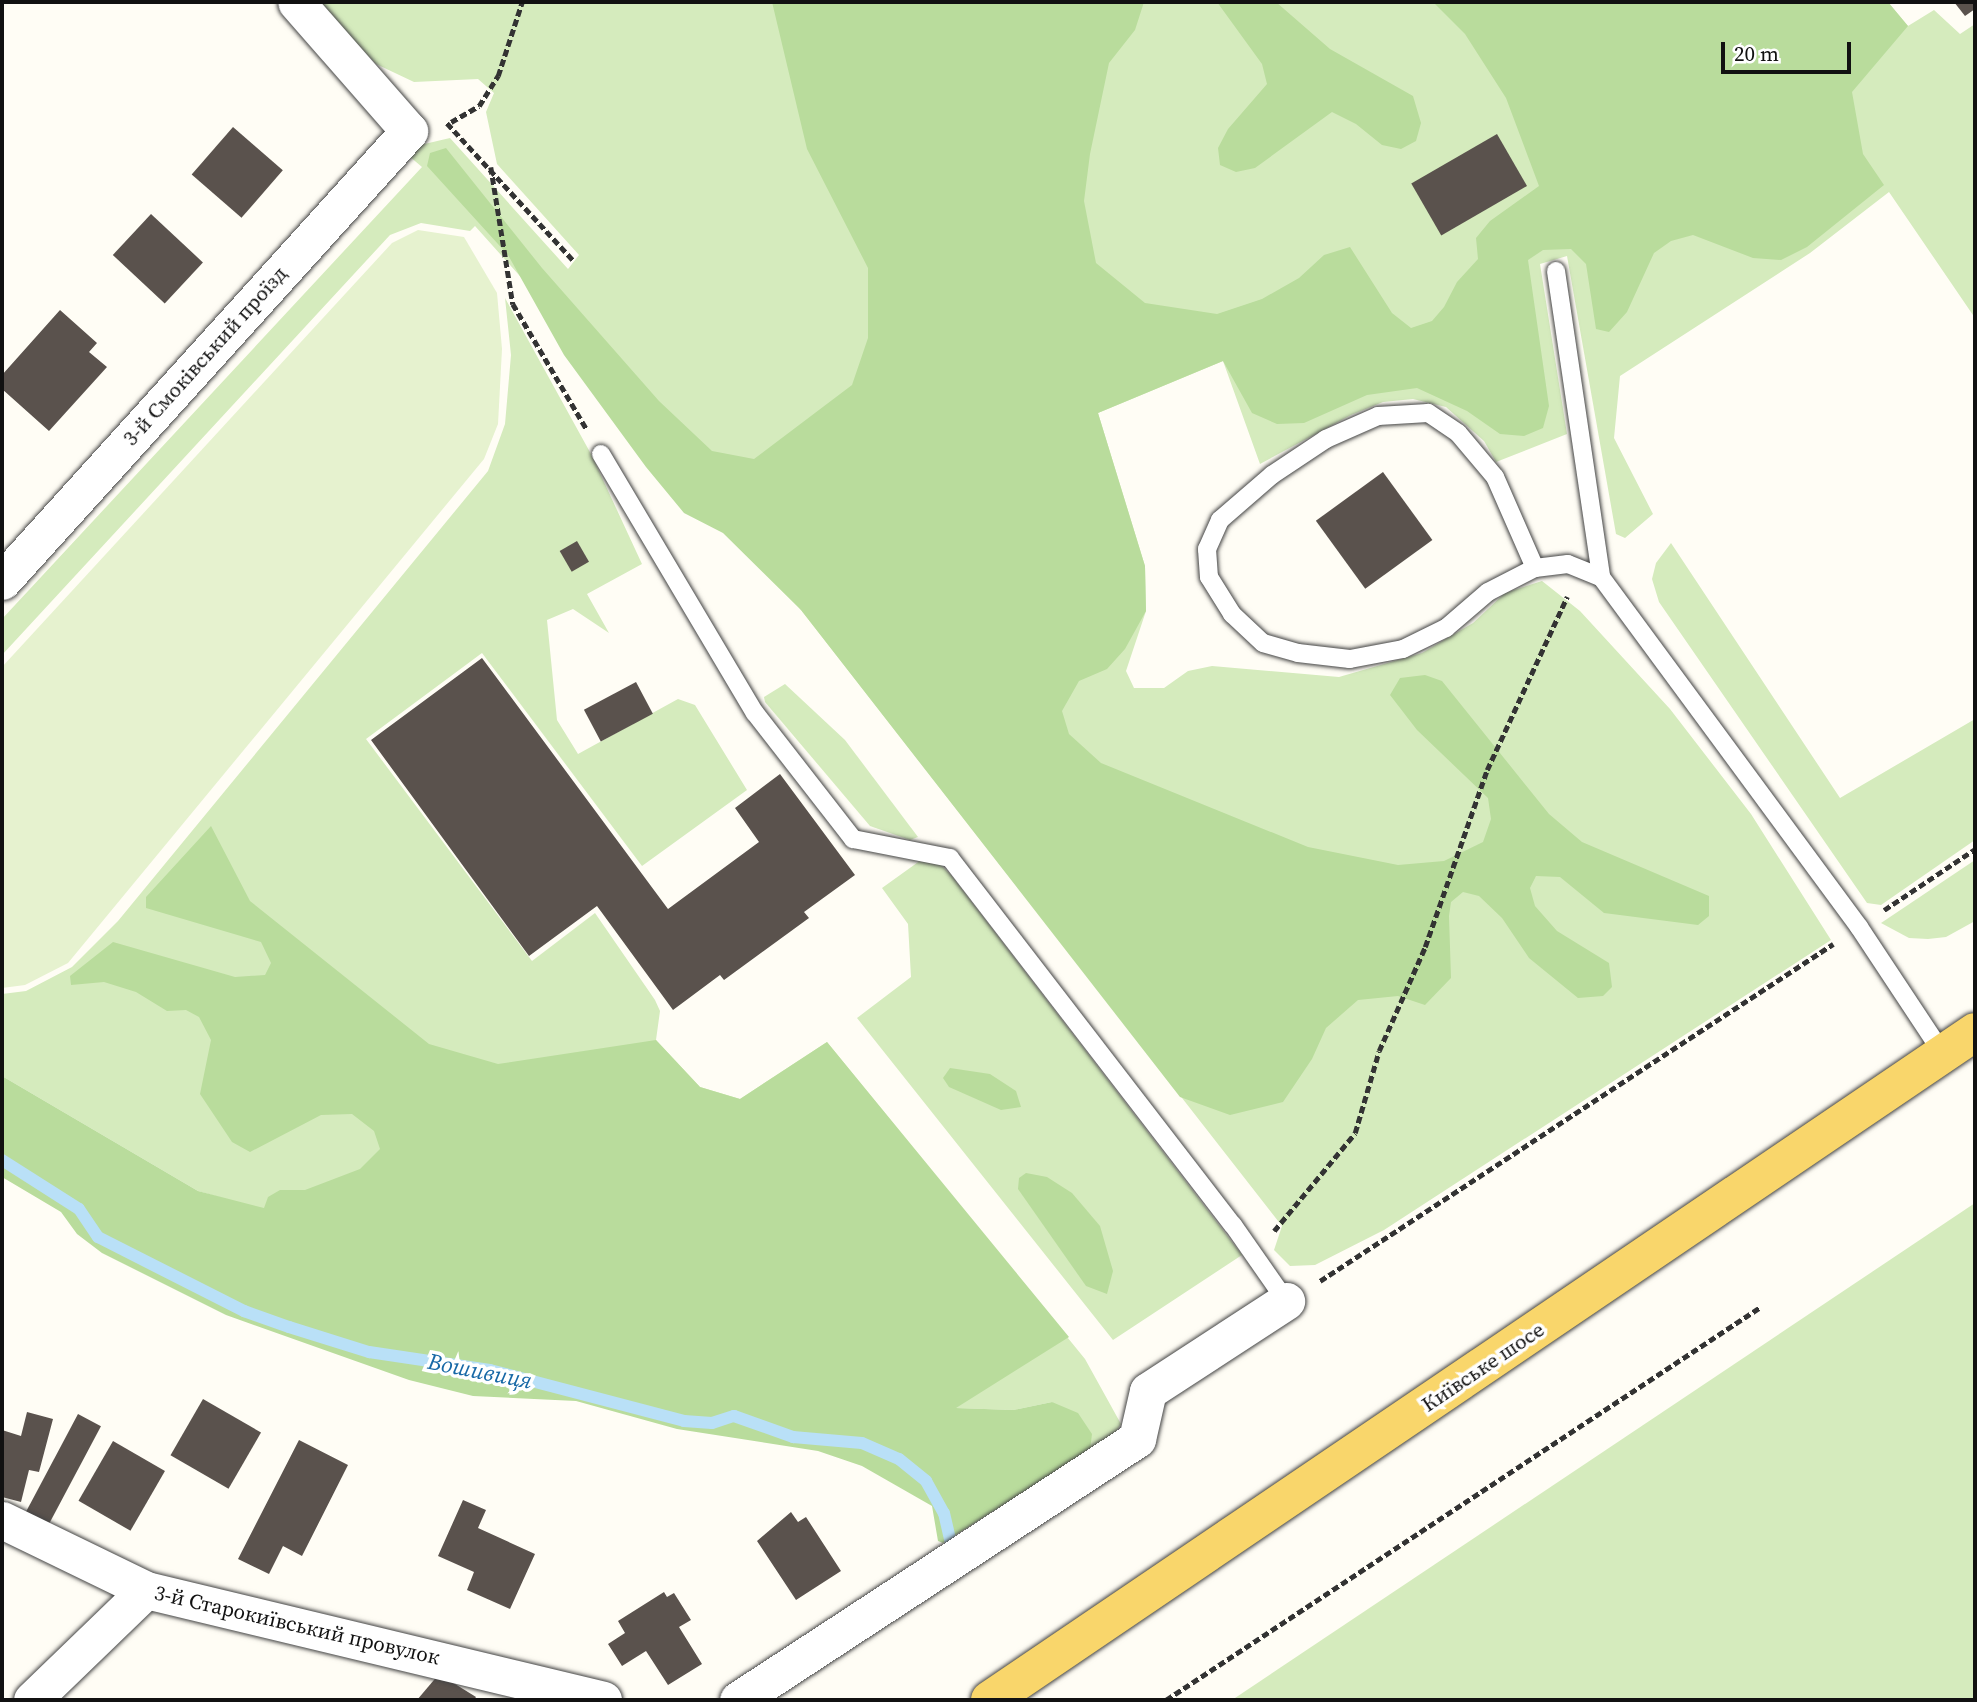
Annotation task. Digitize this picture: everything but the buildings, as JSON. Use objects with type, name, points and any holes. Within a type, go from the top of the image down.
[{"type":"main road","name":"Київське шосе","points":[[990,1700],[1975,1032]]},
{"type":"street","points":[[296,2],[409,131]]},
{"type":"street","name":"3-й Смоківський проїзд","points":[[2,582],[409,131]]},
{"type":"street","points":[[738,1700],[1137,1439],[1148,1391],[1286,1301]]},
{"type":"street","name":"3-й Старокиївський провулок","points":[[2,1520],[146,1590],[603,1700]]},
{"type":"street","points":[[32,1700],[146,1590]]},
{"type":"lane","points":[[1556,271],[1601,576],[1859,927],[1943,1054]]},
{"type":"lane","points":[[1535,568],[1495,477],[1458,433],[1428,413],[1378,416],[1326,439],[1272,475],[1220,520],[1207,549],[1209,576],[1232,614],[1263,643],[1298,653],[1350,659],[1403,649],[1446,628],[1488,592],[1535,568],[1568,564],[1601,576]]},
{"type":"lane","points":[[601,454],[755,713],[853,839],[950,858],[1286,1301]]},
{"type":"path","points":[[409,131],[451,122],[479,106],[498,76],[523,2]]},
{"type":"path","points":[[451,122],[573,260]]},
{"type":"path","points":[[491,167],[513,303],[601,454]]},
{"type":"path","points":[[1255,1257],[1355,1133],[1379,1051],[1425,947],[1487,770],[1580,569]]},
{"type":"path","points":[[1286,1301],[1443,1204],[1975,849]]},
{"type":"path","points":[[1167,1700],[1759,1308]]},
{"type":"green space","points":[[318,2],[1888,2],[1908,26],[1934,10],[1960,34],[1975,24],[1975,318],[1889,192],[1810,253],[1620,376],[1614,438],[1653,514],[1625,538],[1616,534],[1567,256],[1540,264],[1567,434],[1496,462],[1484,441],[1446,407],[1413,399],[1383,402],[1351,415],[1260,464],[1223,361],[1098,413],[1145,566],[1146,611],[1126,671],[1134,688],[1164,688],[1188,671],[1212,666],[1339,677],[1422,653],[1473,623],[1505,593],[1542,581],[1580,611],[1670,709],[1751,814],[1831,940],[1384,1230],[1315,1265],[1290,1266],[1274,1250],[1282,1226],[801,610],[647,418],[475,226],[470,231],[421,223],[390,235],[2,655],[2,619],[422,167],[409,156],[416,146],[450,138],[568,269],[579,255],[497,164],[486,112],[494,93],[478,79],[414,82],[376,64]]},
{"type":"green space","points":[[772,2],[1144,2],[1135,30],[1109,63],[1090,154],[1084,201],[1096,263],[1145,303],[1217,314],[1262,299],[1299,278],[1324,255],[1350,247],[1392,313],[1411,328],[1432,321],[1444,307],[1457,282],[1478,259],[1476,238],[1490,221],[1539,186],[1506,98],[1465,34],[1433,2],[1888,2],[1908,26],[1852,92],[1863,154],[1884,185],[1807,247],[1781,260],[1753,258],[1693,235],[1671,241],[1654,253],[1627,312],[1609,332],[1596,329],[1586,264],[1571,249],[1543,250],[1528,260],[1549,406],[1543,428],[1524,436],[1500,434],[1467,411],[1417,388],[1367,395],[1304,423],[1277,424],[1252,413],[1223,361],[1098,413],[1145,566],[1146,611],[1125,649],[1107,669],[1079,681],[1062,711],[1069,734],[1101,763],[1308,847],[1398,865],[1444,861],[1483,842],[1491,819],[1488,798],[1417,730],[1390,695],[1400,678],[1425,675],[1442,681],[1549,814],[1582,842],[1709,896],[1709,916],[1698,925],[1604,913],[1560,877],[1536,876],[1530,888],[1535,906],[1557,931],[1609,963],[1612,987],[1603,996],[1578,998],[1529,958],[1502,918],[1479,896],[1463,892],[1451,902],[1449,916],[1451,978],[1425,1005],[1398,996],[1358,1000],[1326,1028],[1312,1059],[1283,1102],[1230,1115],[1180,1097],[801,610],[723,533],[684,513],[646,467],[564,355],[508,255],[427,166],[430,153],[446,148],[542,268],[659,401],[712,451],[754,459],[852,385],[868,338],[868,268],[807,149]]},
{"type":"green space","points":[[1217,2],[1276,2],[1330,49],[1413,96],[1421,123],[1416,141],[1401,149],[1382,145],[1356,124],[1332,112],[1255,168],[1236,172],[1220,165],[1218,148],[1228,129],[1267,84],[1262,64]]},
{"type":"green space","points":[[418,230],[464,237],[497,293],[502,349],[498,424],[484,459],[68,963],[25,985],[2,988],[2,667],[392,243]]},
{"type":"green space","points":[[505,298],[591,454],[642,564],[587,594],[609,633],[573,609],[547,620],[557,720],[578,754],[678,699],[695,705],[747,790],[642,866],[482,653],[366,739],[532,961],[595,913],[655,1000],[660,1011],[656,1040],[700,1087],[740,1099],[827,1042],[1085,1359],[1121,1424],[1113,1436],[1090,1450],[1052,1402],[1013,1410],[955,1408],[198,1191],[2,1076],[2,994],[26,991],[72,967],[118,921],[488,471],[505,424],[511,355]]},
{"type":"green space","points":[[1671,543],[1840,798],[1975,719],[1975,840],[1881,905],[1867,903],[1659,602],[1652,579],[1656,563]]},
{"type":"green space","points":[[785,684],[845,740],[918,837],[910,840],[870,826],[765,702],[764,697]]},
{"type":"green space","points":[[211,826],[250,901],[429,1044],[498,1064],[656,1040],[700,1087],[740,1099],[827,1042],[1069,1337],[956,1408],[1013,1410],[1052,1402],[1078,1413],[1092,1434],[1090,1450],[943,1543],[938,1541],[932,1506],[862,1466],[818,1451],[677,1429],[576,1401],[473,1396],[409,1380],[226,1315],[102,1253],[77,1234],[61,1212],[2,1177],[2,1076],[198,1191],[264,1208],[268,1197],[280,1190],[305,1190],[360,1169],[380,1149],[374,1131],[352,1114],[321,1115],[250,1152],[232,1142],[200,1094],[211,1040],[199,1017],[186,1010],[167,1011],[136,992],[104,982],[71,985],[70,976],[113,942],[235,977],[265,975],[271,963],[261,942],[146,908],[146,897]]},
{"type":"green space","points":[[921,860],[940,864],[951,875],[1242,1255],[1113,1340],[857,1018],[911,977],[908,924],[882,888]]},
{"type":"green space","points":[[1975,860],[1975,921],[1946,937],[1928,939],[1909,938],[1881,923]]},
{"type":"green space","points":[[950,1068],[990,1074],[1016,1091],[1021,1107],[1001,1110],[949,1087],[943,1078]]},
{"type":"green space","points":[[1026,1173],[1047,1177],[1072,1193],[1100,1226],[1113,1271],[1107,1294],[1086,1286],[1018,1189],[1019,1178]]},
{"type":"green space","points":[[1975,1203],[1975,1700],[1232,1700]]},
{"type":"waterway","name":"Вошивиця","points":[[2,1160],[79,1209],[98,1237],[244,1311],[289,1327],[369,1352],[490,1370],[684,1421],[712,1423],[734,1416],[793,1437],[862,1443],[899,1459],[926,1481],[944,1513],[950,1540]]}]
